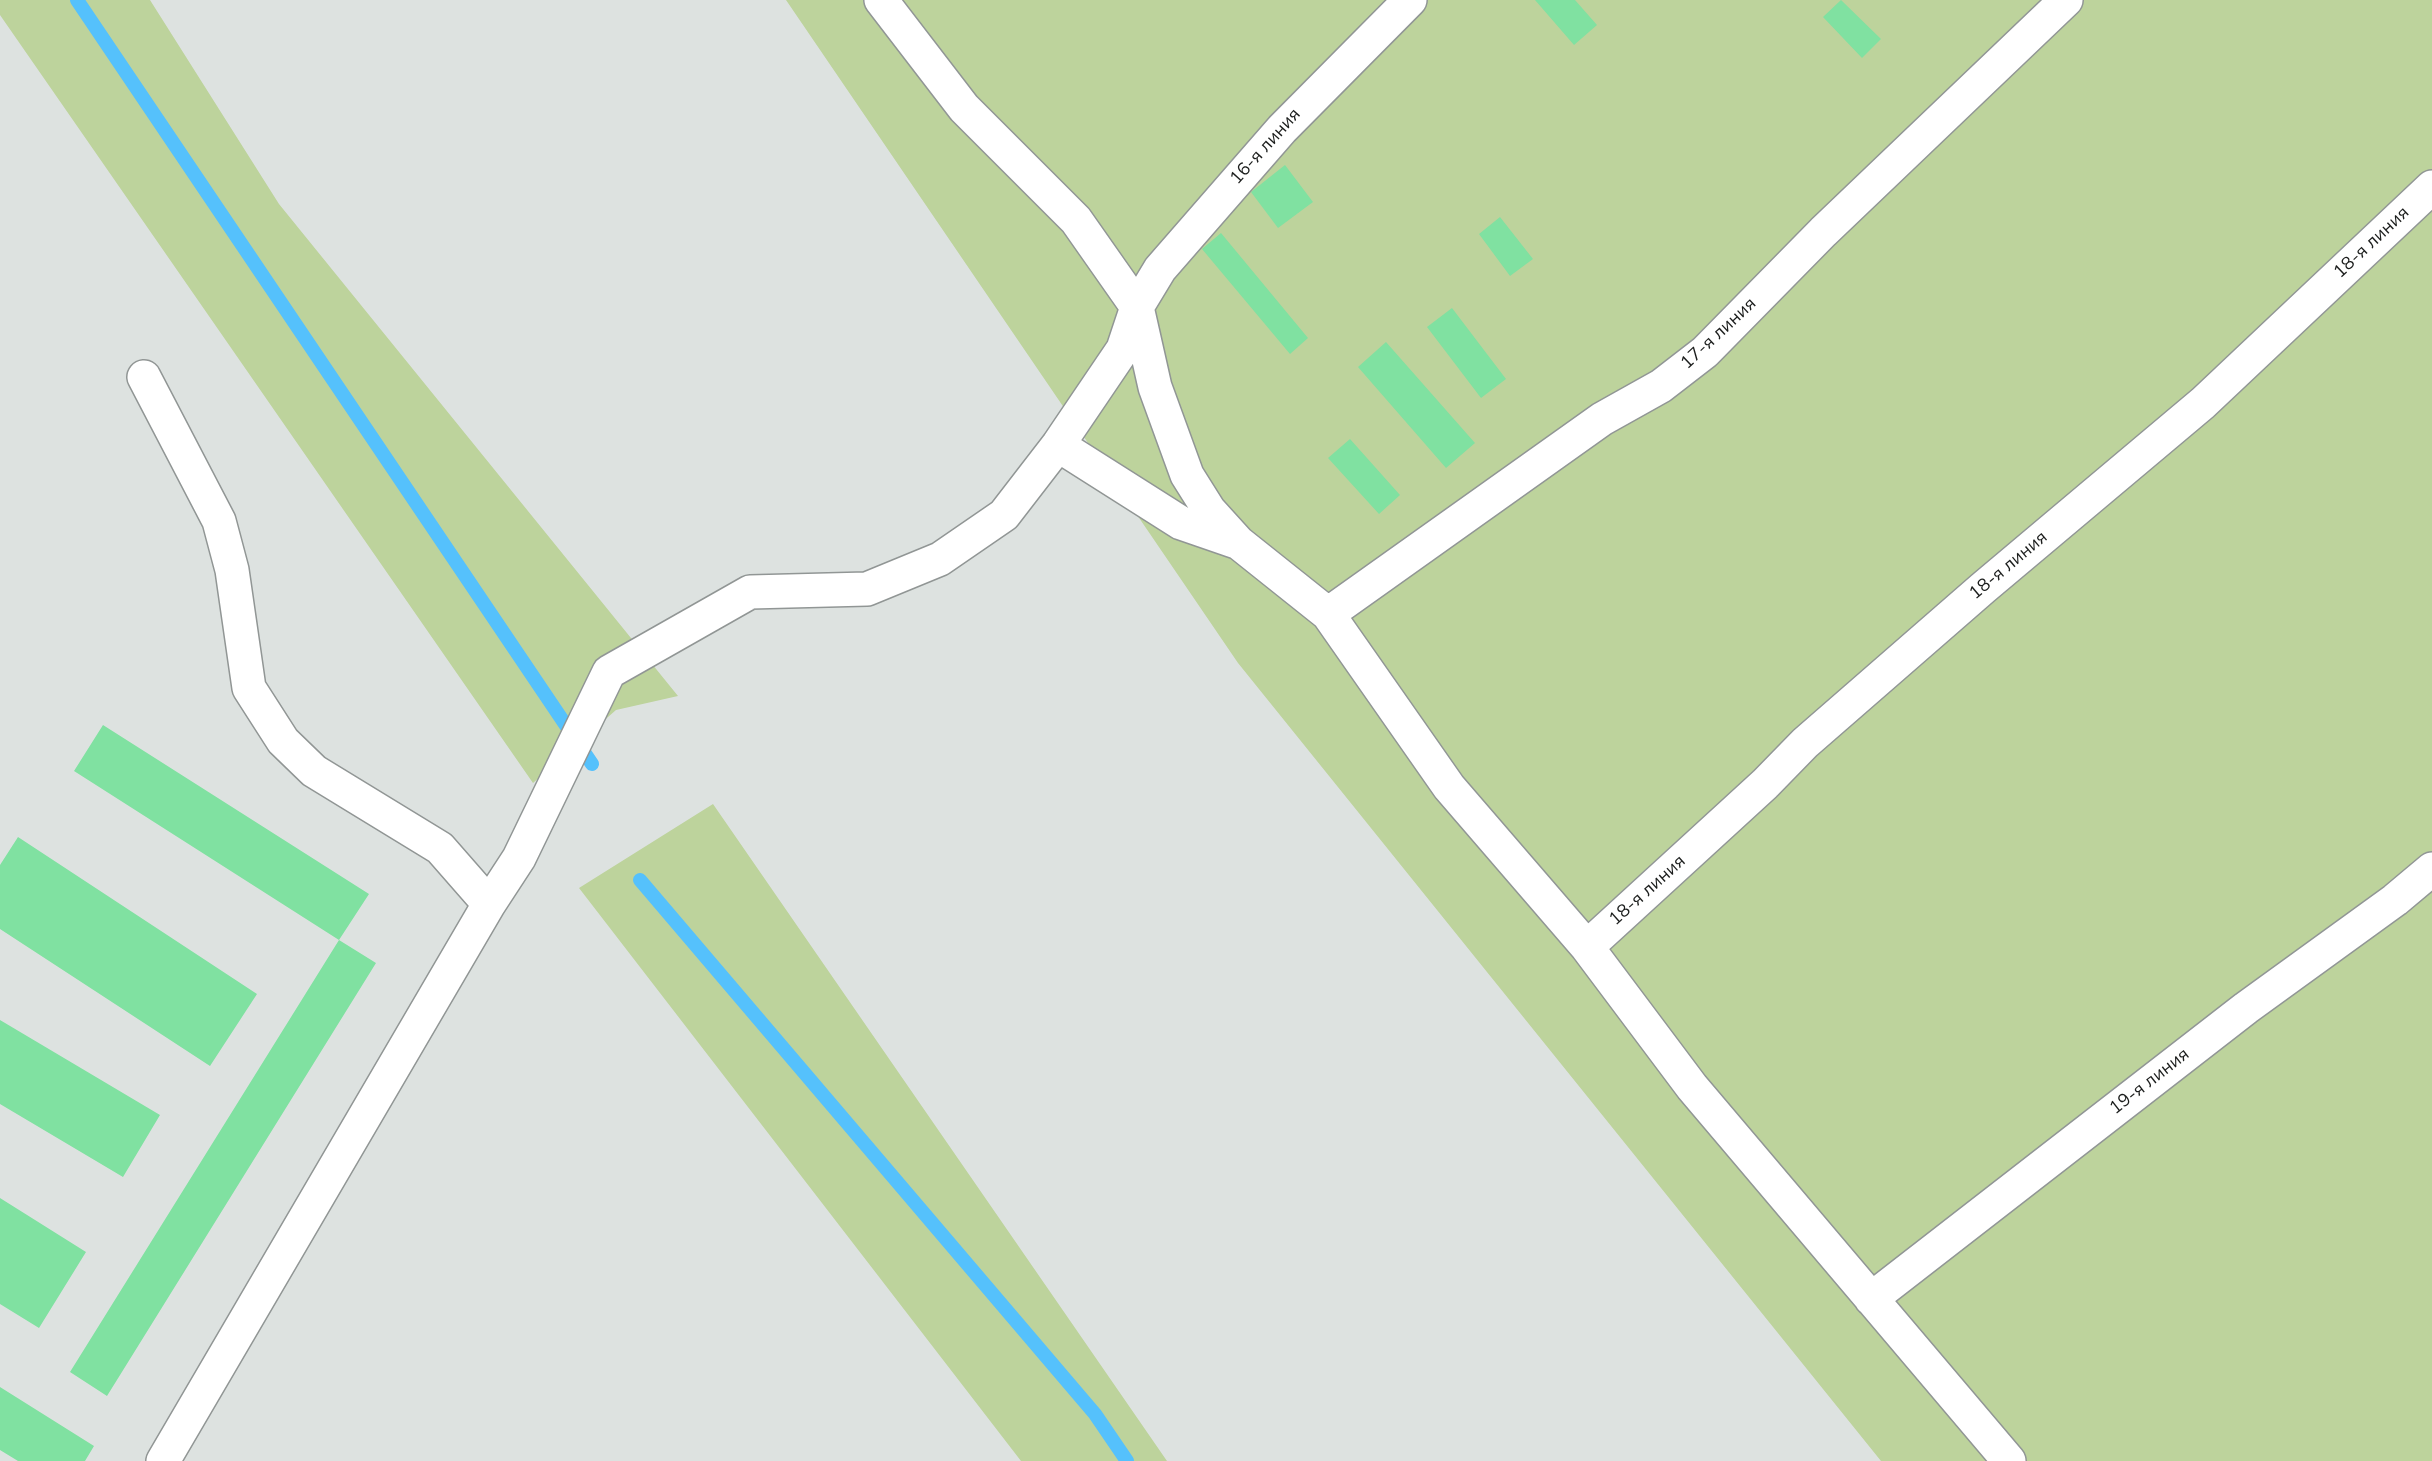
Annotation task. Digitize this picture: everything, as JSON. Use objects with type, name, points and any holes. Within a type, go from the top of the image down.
[{"type":"street","points":[[881,0],[964,108],[1076,220],[1137,307],[1155,387],[1187,475],[1209,510],[1239,543],[1328,614],[1449,787],[1587,947],[1692,1087],[2009,1461]]},
{"type":"street","name":"16-я линия","points":[[164,1461],[489,904],[519,858],[609,672],[750,592],[867,590],[940,560],[1004,515],[1058,445],[1123,349],[1137,307],[1160,269],[1274,137],[1410,0]]},
{"type":"street","name":"17-я линия","points":[[1328,614],[1602,419],[1660,386],[1705,352],[1822,232],[2066,0]]},
{"type":"street","name":"18-я линия","points":[[1587,947],[1766,784],[1805,743],[1983,588],[2203,403],[2432,186]]},
{"type":"street","points":[[144,377],[219,521],[232,570],[249,688],[283,741],[314,771],[440,848],[489,904]]},
{"type":"street","points":[[1058,445],[1180,523],[1239,543]]},
{"type":"street","name":"19-я линия","points":[[1871,1299],[2246,1008],[2394,900],[2432,869]]},
{"type":"green space","points":[[0,0],[150,0],[279,204],[678,696],[616,710],[533,783],[0,15]]},
{"type":"green space","points":[[786,0],[2432,0],[2432,1461],[1881,1461],[1238,663]]},
{"type":"green space","points":[[713,804],[1167,1461],[1021,1461],[579,888]]},
{"type":"building","points":[[1535,0],[1575,0],[1597,25],[1574,45]]},
{"type":"building","points":[[1841,0],[1881,39],[1862,58],[1823,17]]},
{"type":"building","points":[[1285,165],[1313,202],[1278,228],[1251,192]]},
{"type":"building","points":[[1500,217],[1533,259],[1510,276],[1479,234]]},
{"type":"building","points":[[1221,233],[1308,338],[1290,354],[1202,249]]},
{"type":"building","points":[[1452,308],[1506,379],[1481,398],[1427,327]]},
{"type":"building","points":[[1386,342],[1475,443],[1446,468],[1358,367]]},
{"type":"building","points":[[1350,439],[1400,495],[1379,514],[1328,458]]},
{"type":"building","points":[[103,725],[369,894],[339,940],[74,771]]},
{"type":"building","points":[[18,837],[257,994],[210,1066],[0,929],[0,865]]},
{"type":"building","points":[[339,940],[376,963],[107,1396],[70,1372]]},
{"type":"building","points":[[0,1020],[160,1115],[123,1177],[0,1104]]},
{"type":"building","points":[[0,1198],[86,1252],[39,1328],[0,1304]]},
{"type":"building","points":[[0,1387],[94,1446],[85,1461],[18,1461],[0,1450]]},
{"type":"waterway","points":[[77,0],[592,764]]},
{"type":"waterway","points":[[640,880],[1095,1414],[1127,1461]]}]
